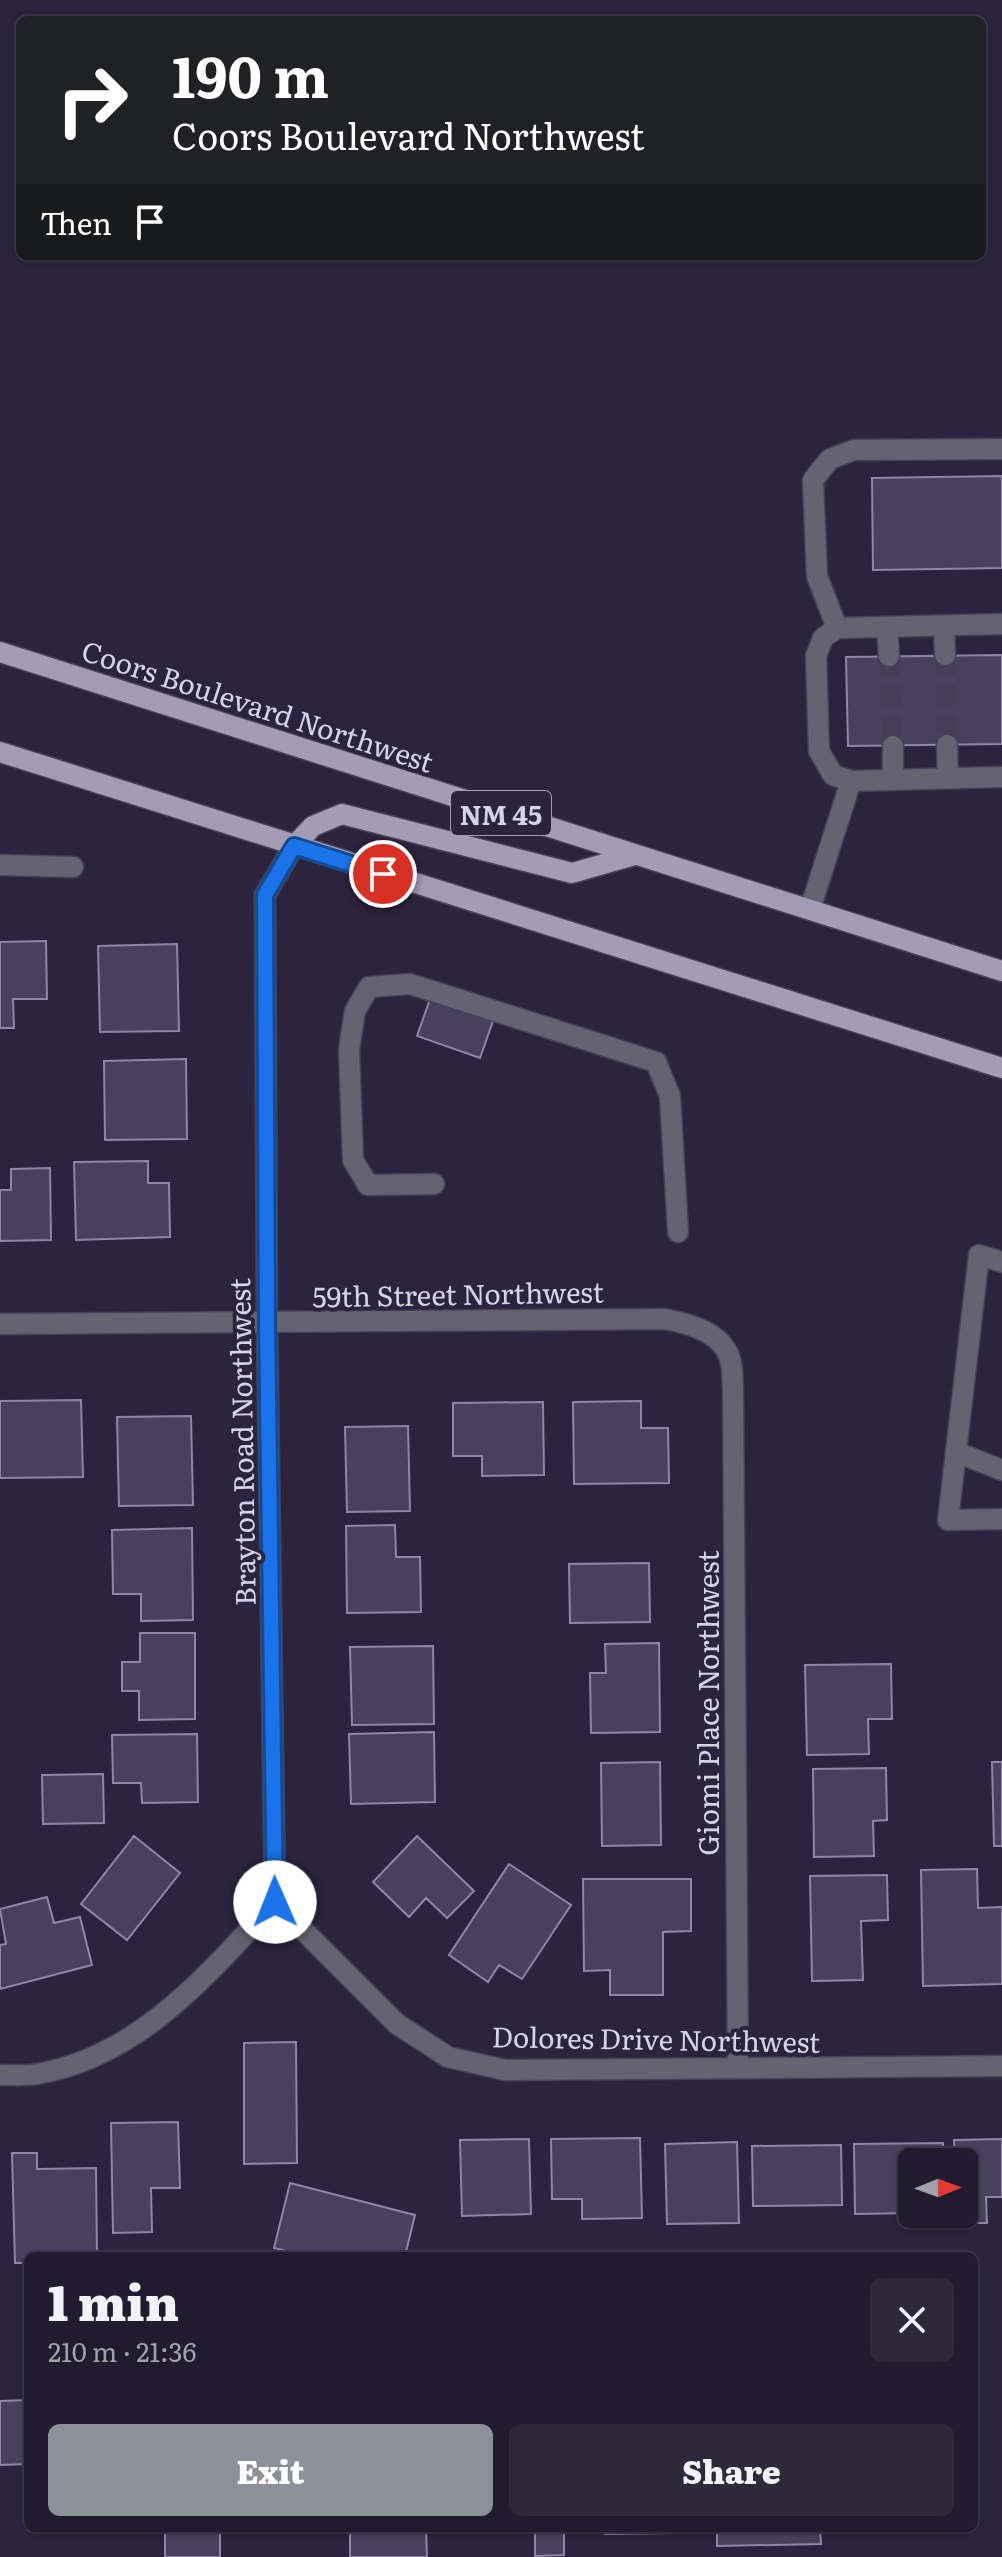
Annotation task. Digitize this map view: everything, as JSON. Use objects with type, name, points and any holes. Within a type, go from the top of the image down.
[{"type":"main road","name":"Coors Boulevard Northwest","points":[[0,652],[1002,971]]},
{"type":"main road","points":[[0,752],[1002,1068]]},
{"type":"main road","points":[[294,846],[313,826],[342,814],[572,873],[635,855]]},
{"type":"street","points":[[837,628],[817,576],[813,480],[830,459],[854,450],[1002,449]]},
{"type":"street","points":[[1002,624],[837,628],[823,638],[816,656],[819,751],[833,775],[851,781],[1002,777]]},
{"type":"street","points":[[944,626],[945,655]]},
{"type":"street","points":[[887,627],[889,656]]},
{"type":"street","points":[[947,745],[948,778]]},
{"type":"street","points":[[893,746],[893,780]]},
{"type":"street","points":[[810,909],[851,781]]},
{"type":"street","name":"Brayton Road Northwest","points":[[275,1902],[265,895],[294,846]]},
{"type":"street","points":[[0,865],[73,867]]},
{"type":"street","points":[[434,1184],[368,1185],[353,1160],[349,1049],[355,1011],[369,987],[410,984],[656,1062],[670,1096],[678,1232]]},
{"type":"street","points":[[1002,1262],[979,1255],[948,1520],[1002,1519]]},
{"type":"street","name":"59th Street Northwest","points":[[0,1324],[665,1319],[691,1324],[719,1340]]},
{"type":"street","name":"Giomi Place Northwest","points":[[719,1340],[731,1360],[733,1389],[738,2068]]},
{"type":"street","points":[[956,1452],[1002,1470]]},
{"type":"street","points":[[0,2075],[36,2074],[104,2054],[159,2019],[221,1960],[275,1902]]},
{"type":"street","name":"Dolores Drive Northwest","points":[[275,1902],[397,2024],[448,2057],[505,2070],[1002,2066]]},
{"type":"building","points":[[1002,476],[1002,568],[873,570],[872,478]]},
{"type":"building","points":[[1002,655],[1002,744],[848,746],[846,657]]},
{"type":"building","points":[[46,941],[47,999],[13,999],[14,1028],[0,1028],[0,942]]},
{"type":"building","points":[[177,944],[179,1031],[100,1032],[98,946]]},
{"type":"building","points":[[430,999],[493,1021],[480,1058],[417,1036]]},
{"type":"building","points":[[186,1059],[187,1139],[105,1140],[104,1061]]},
{"type":"building","points":[[148,1161],[148,1183],[169,1183],[170,1237],[76,1240],[74,1162]]},
{"type":"building","points":[[50,1168],[51,1240],[0,1241],[0,1190],[11,1190],[11,1169]]},
{"type":"building","points":[[81,1400],[83,1477],[0,1478],[0,1401]]},
{"type":"building","points":[[641,1401],[641,1428],[668,1428],[669,1483],[574,1484],[573,1402]]},
{"type":"building","points":[[543,1402],[544,1475],[482,1476],[482,1456],[453,1456],[453,1403]]},
{"type":"building","points":[[191,1416],[193,1505],[119,1506],[117,1417]]},
{"type":"building","points":[[408,1426],[410,1511],[347,1512],[345,1427]]},
{"type":"building","points":[[395,1525],[396,1557],[420,1557],[421,1612],[347,1613],[346,1526]]},
{"type":"building","points":[[192,1528],[193,1620],[141,1621],[141,1594],[113,1594],[112,1530]]},
{"type":"building","points":[[649,1563],[650,1622],[570,1623],[569,1564]]},
{"type":"building","points":[[140,1633],[195,1633],[195,1719],[139,1720],[139,1691],[122,1691],[122,1662],[140,1662]]},
{"type":"building","points":[[659,1643],[660,1732],[591,1733],[590,1673],[606,1673],[605,1644]]},
{"type":"building","points":[[433,1646],[434,1724],[352,1725],[350,1647]]},
{"type":"building","points":[[891,1664],[892,1719],[868,1719],[869,1754],[807,1755],[805,1665]]},
{"type":"building","points":[[434,1732],[435,1802],[351,1804],[349,1734]]},
{"type":"building","points":[[197,1734],[198,1802],[142,1803],[141,1783],[113,1783],[112,1735]]},
{"type":"building","points":[[660,1762],[661,1845],[602,1846],[601,1763]]},
{"type":"building","points":[[992,1762],[1002,1762],[1002,1846],[994,1846]]},
{"type":"building","points":[[886,1768],[887,1820],[873,1821],[874,1856],[814,1857],[813,1769]]},
{"type":"building","points":[[103,1774],[104,1823],[43,1824],[42,1775]]},
{"type":"building","points":[[134,1836],[180,1873],[127,1940],[81,1904]]},
{"type":"building","points":[[417,1836],[474,1891],[447,1918],[426,1898],[409,1917],[373,1882]]},
{"type":"building","points":[[509,1864],[571,1905],[522,1979],[499,1965],[488,1982],[449,1955]]},
{"type":"building","points":[[977,1869],[978,1908],[1002,1907],[1002,1984],[923,1986],[921,1870]]},
{"type":"building","points":[[887,1875],[888,1920],[861,1921],[863,1980],[812,1981],[810,1876]]},
{"type":"building","points":[[583,1879],[691,1879],[691,1931],[663,1932],[663,1995],[610,1995],[610,1970],[584,1971]]},
{"type":"building","points":[[47,1897],[54,1923],[80,1917],[92,1965],[0,1989],[0,1945],[6,1944],[0,1909]]},
{"type":"building","points":[[296,2042],[297,2163],[244,2164],[244,2043]]},
{"type":"building","points":[[178,2122],[180,2188],[151,2188],[152,2232],[113,2233],[111,2123]]},
{"type":"building","points":[[640,2138],[642,2218],[582,2219],[582,2199],[552,2199],[551,2139]]},
{"type":"building","points":[[529,2139],[531,2214],[462,2216],[460,2140]]},
{"type":"building","points":[[1002,2139],[1002,2197],[986,2197],[987,2223],[978,2223],[978,2148],[954,2148],[954,2140]]},
{"type":"building","points":[[737,2142],[739,2223],[667,2224],[665,2144]]},
{"type":"building","points":[[943,2143],[943,2148],[898,2148],[898,2213],[855,2214],[854,2144]]},
{"type":"building","points":[[841,2145],[842,2205],[753,2206],[752,2146]]},
{"type":"building","points":[[12,2153],[37,2153],[37,2169],[96,2168],[97,2252],[24,2252],[24,2263],[15,2263]]},
{"type":"building","points":[[290,2183],[415,2215],[406,2252],[290,2252],[274,2248]]},
{"type":"building","points":[[24,2400],[24,2464],[0,2465],[0,2401]]},
{"type":"building","points":[[165,2532],[220,2532],[220,2557],[165,2557]]},
{"type":"building","points":[[350,2532],[426,2532],[427,2557],[350,2557]]},
{"type":"building","points":[[535,2532],[564,2532],[564,2555],[535,2556]]},
{"type":"building","points":[[605,2532],[674,2532],[674,2533]]},
{"type":"building","points":[[717,2532],[820,2532],[821,2544],[717,2546]]},
{"type":"tunnel","points":[[945,655],[947,745]]},
{"type":"tunnel","points":[[889,656],[893,746]]},
{"type":"route","points":[[275,1902],[265,895],[294,846],[383,874]]}]
